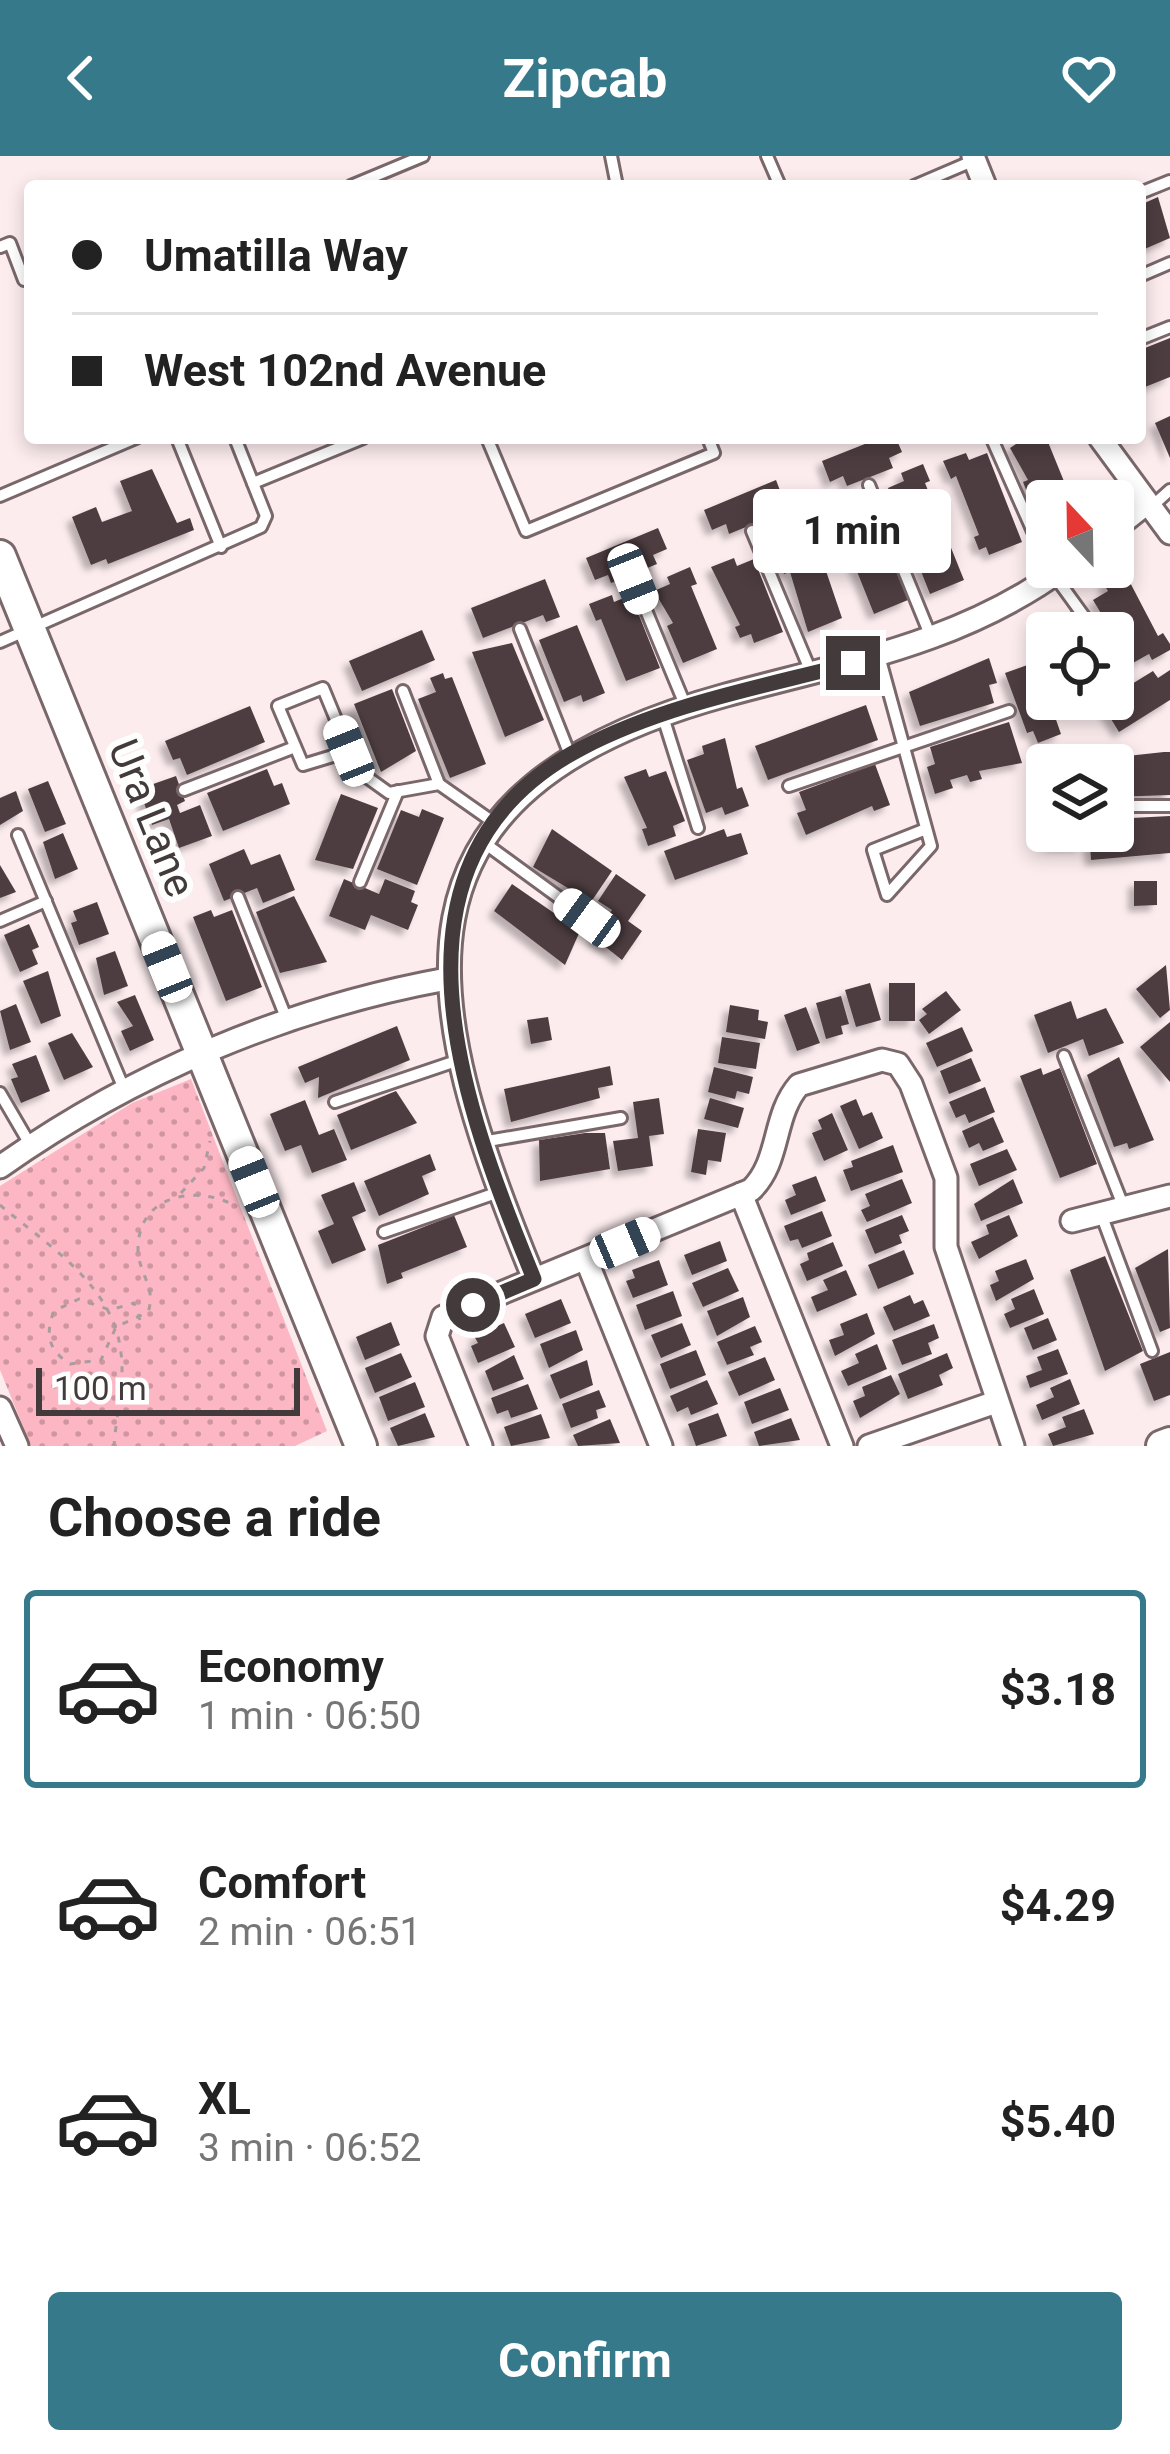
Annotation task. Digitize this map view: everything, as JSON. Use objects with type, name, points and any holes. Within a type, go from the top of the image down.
[{"type":"street","points":[[1104,444],[1170,532]]},
{"type":"street","points":[[1134,516],[1149,506]]},
{"type":"street","name":"Ura Lane","points":[[0,556],[16,614],[203,1055],[350,1443]]},
{"type":"street","points":[[534,1279],[481,1142],[447,979],[454,910],[489,833],[540,776],[570,755],[686,707],[932,640],[1015,601],[1030,588]]},
{"type":"street","points":[[0,1167],[124,1089],[203,1055],[363,994],[447,979]]},
{"type":"street","points":[[481,1446],[437,1336],[439,1322],[741,1194],[764,1177],[784,1108],[799,1085],[882,1060],[898,1064],[911,1084],[946,1178],[946,1247],[987,1357],[996,1402],[1013,1446]]},
{"type":"street","points":[[741,1194],[842,1446]]},
{"type":"street","points":[[1072,1221],[1170,1196]]},
{"type":"street","points":[[586,1258],[661,1446]]},
{"type":"street","points":[[869,1446],[996,1402]]},
{"type":"street","points":[[0,1408],[17,1446]]},
{"type":"lane","points":[[365,180],[423,156]]},
{"type":"lane","points":[[927,180],[974,158]]},
{"type":"lane","points":[[0,247],[10,243],[24,280]]},
{"type":"lane","points":[[0,496],[122,444]]},
{"type":"lane","points":[[179,444],[221,547]]},
{"type":"lane","points":[[0,642],[16,614],[221,547],[261,527],[266,516],[237,444]]},
{"type":"lane","points":[[253,483],[348,444]]},
{"type":"lane","points":[[490,444],[526,531],[714,453],[710,444]]},
{"type":"lane","points":[[994,444],[1026,510]]},
{"type":"lane","points":[[869,485],[932,640]]},
{"type":"lane","points":[[1149,506],[1170,490]]},
{"type":"lane","points":[[752,531],[812,674]]},
{"type":"lane","points":[[633,579],[686,707]]},
{"type":"lane","points":[[520,629],[570,755]]},
{"type":"lane","points":[[879,656],[931,847],[887,895],[873,850],[926,829]]},
{"type":"lane","points":[[323,688],[349,751],[336,755],[303,765],[278,706],[323,688]]},
{"type":"lane","points":[[403,692],[439,784],[587,918]]},
{"type":"lane","points":[[789,786],[1009,711]]},
{"type":"lane","points":[[662,715],[698,828]]},
{"type":"lane","points":[[184,790],[295,747]]},
{"type":"lane","points":[[336,755],[389,793],[439,784]]},
{"type":"lane","points":[[360,882],[398,791]]},
{"type":"lane","points":[[1134,806],[1170,806]]},
{"type":"lane","points":[[18,835],[124,1089]]},
{"type":"lane","points":[[238,897],[287,1020]]},
{"type":"lane","points":[[0,921],[46,901]]},
{"type":"lane","points":[[1064,1056],[1152,1351]]},
{"type":"lane","points":[[335,1102],[462,1059]]},
{"type":"lane","points":[[0,1093],[32,1146]]},
{"type":"lane","points":[[481,1142],[620,1118]]},
{"type":"lane","points":[[384,1232],[499,1192]]},
{"type":"path","points":[[116,1327],[140,1320],[153,1300],[137,1252],[140,1236],[158,1205],[179,1194],[205,1168],[212,1134]]},
{"type":"path","points":[[179,1194],[220,1196],[241,1210]]},
{"type":"path","points":[[0,1204],[86,1279],[110,1310],[122,1356],[114,1446]]},
{"type":"path","points":[[116,1327],[112,1347],[87,1366],[56,1356],[48,1339],[54,1311],[79,1299],[110,1310],[126,1301],[134,1304],[140,1320]]},
{"type":"shaded area","points":[[191,1079],[327,1431],[295,1446],[31,1446],[0,1370],[0,1186],[132,1103]]},
{"type":"building","points":[[1158,197],[1170,238],[1146,248],[1146,202]]},
{"type":"building","points":[[1170,338],[1170,377],[1146,387],[1146,348]]},
{"type":"building","points":[[1170,416],[1170,458],[1155,423]]},
{"type":"building","points":[[865,444],[899,444],[902,452],[889,458],[893,468],[847,486],[843,476],[830,482],[822,461]]},
{"type":"building","points":[[1049,444],[1063,480],[1028,480],[1010,448]]},
{"type":"building","points":[[966,453],[969,460],[987,453],[1022,542],[989,555],[986,547],[979,550],[974,537],[979,535],[956,476],[951,479],[943,461]]},
{"type":"building","points":[[923,464],[930,481],[925,483],[964,580],[930,594],[888,488],[904,481],[901,473]]},
{"type":"building","points":[[152,469],[177,523],[190,518],[194,530],[108,564],[106,559],[91,565],[72,517],[96,507],[102,522],[132,511],[120,481]]},
{"type":"building","points":[[776,480],[784,501],[771,506],[775,515],[729,534],[726,524],[712,530],[704,510]]},
{"type":"building","points":[[852,510],[855,517],[872,511],[908,600],[874,614],[842,534],[836,536],[829,519]]},
{"type":"building","points":[[809,521],[842,618],[808,632],[790,572],[784,574],[769,537]]},
{"type":"building","points":[[658,528],[667,549],[653,555],[657,564],[611,583],[608,575],[595,580],[586,558]]},
{"type":"building","points":[[734,558],[737,566],[754,559],[783,632],[754,643],[751,634],[740,638],[735,627],[740,625],[711,567]]},
{"type":"building","points":[[690,567],[697,584],[691,586],[717,649],[683,663],[667,626],[673,623],[654,591],[670,584],[667,577]]},
{"type":"building","points":[[545,579],[560,617],[546,622],[543,615],[483,638],[471,608]]},
{"type":"building","points":[[1133,588],[1170,650],[1152,660],[1149,654],[1134,662],[1134,612],[1100,612],[1093,600],[1108,591]]},
{"type":"building","points":[[612,595],[614,602],[631,595],[660,668],[626,681],[601,619],[596,621],[589,604]]},
{"type":"building","points":[[577,625],[605,693],[583,702],[581,695],[564,702],[539,640]]},
{"type":"building","points":[[422,630],[435,660],[362,691],[349,661]]},
{"type":"building","points":[[512,643],[544,720],[505,737],[472,652]]},
{"type":"building","points":[[989,658],[997,683],[989,685],[994,703],[920,726],[909,692]]},
{"type":"building","points":[[1026,666],[1026,720],[1056,720],[1061,734],[1038,743],[1033,731],[1027,733],[1005,673]]},
{"type":"building","points":[[1170,670],[1170,700],[1119,732],[1112,720],[1134,720],[1134,683],[1153,671],[1158,678]]},
{"type":"building","points":[[443,673],[445,679],[452,677],[486,764],[450,778],[418,699],[436,692],[430,678]]},
{"type":"building","points":[[392,689],[416,751],[381,772],[354,704]]},
{"type":"building","points":[[866,705],[878,740],[768,780],[755,746]]},
{"type":"building","points":[[250,706],[265,742],[187,775],[180,758],[173,760],[165,741]]},
{"type":"building","points":[[1009,722],[1022,763],[979,771],[982,779],[970,782],[967,775],[950,780],[953,788],[935,794],[927,767],[935,764],[930,747]]},
{"type":"building","points":[[725,738],[737,789],[742,787],[749,806],[725,815],[722,807],[706,813],[687,760],[704,754],[702,746]]},
{"type":"building","points":[[1170,752],[1170,795],[1134,796],[1134,756]]},
{"type":"building","points":[[875,764],[890,805],[874,811],[872,806],[806,835],[797,813],[806,810],[799,792]]},
{"type":"building","points":[[267,769],[274,786],[282,783],[290,804],[223,831],[207,793]]},
{"type":"building","points":[[646,769],[649,777],[666,771],[685,821],[673,826],[676,836],[648,846],[642,829],[647,828],[624,777]]},
{"type":"building","points":[[176,776],[185,801],[177,805],[180,813],[200,805],[212,836],[179,848],[169,819],[152,825],[139,789]]},
{"type":"building","points":[[48,781],[66,824],[45,832],[28,789]]},
{"type":"building","points":[[16,791],[23,811],[0,825],[0,798]]},
{"type":"building","points":[[341,794],[378,808],[353,869],[315,860]]},
{"type":"building","points":[[422,809],[444,818],[417,885],[377,869],[401,810],[419,817]]},
{"type":"building","points":[[1170,816],[1170,853],[1091,860],[1090,852],[1134,852],[1134,818]]},
{"type":"building","points":[[552,829],[612,871],[591,902],[533,867]]},
{"type":"building","points":[[724,829],[727,837],[741,833],[748,854],[675,880],[664,851]]},
{"type":"building","points":[[63,833],[78,869],[55,879],[43,842]]},
{"type":"building","points":[[244,849],[251,865],[280,854],[295,890],[263,903],[257,888],[224,901],[209,864]]},
{"type":"building","points":[[0,865],[16,892],[0,898]]},
{"type":"building","points":[[616,874],[646,895],[628,921],[642,931],[622,960],[593,937],[612,910],[598,901]]},
{"type":"building","points":[[344,879],[379,894],[385,879],[415,891],[411,902],[418,905],[408,930],[371,915],[365,930],[329,916]]},
{"type":"building","points":[[1134,881],[1157,881],[1157,905],[1134,906]]},
{"type":"building","points":[[512,884],[580,931],[565,965],[494,911]]},
{"type":"building","points":[[294,896],[327,962],[280,973],[256,912]]},
{"type":"building","points":[[97,902],[109,934],[79,945],[71,923],[77,921],[73,911]]},
{"type":"building","points":[[211,910],[214,917],[232,910],[262,987],[226,1001],[193,917]]},
{"type":"building","points":[[29,924],[39,947],[32,950],[38,964],[20,972],[4,935]]},
{"type":"building","points":[[115,951],[128,986],[104,995],[96,958]]},
{"type":"building","points":[[1166,965],[1170,1010],[1160,1018],[1136,989]]},
{"type":"building","points":[[48,971],[61,1016],[41,1024],[23,981]]},
{"type":"building","points":[[870,983],[881,1020],[856,1027],[845,990]]},
{"type":"building","points":[[889,983],[915,983],[915,1021],[889,1021]]},
{"type":"building","points":[[946,991],[961,1010],[929,1034],[919,1020],[927,1014],[922,1009]]},
{"type":"building","points":[[135,995],[154,1040],[130,1051],[121,1031],[133,1026],[117,1002]]},
{"type":"building","points":[[841,996],[849,1024],[841,1026],[843,1034],[826,1039],[816,1003]]},
{"type":"building","points":[[1071,1001],[1077,1019],[1106,1008],[1124,1043],[1089,1056],[1083,1039],[1048,1053],[1034,1015]]},
{"type":"building","points":[[16,1004],[31,1042],[10,1050],[0,1011]]},
{"type":"building","points":[[730,1005],[759,1010],[758,1020],[768,1022],[765,1039],[726,1032]]},
{"type":"building","points":[[806,1007],[820,1043],[797,1051],[784,1015]]},
{"type":"building","points":[[548,1017],[552,1040],[531,1044],[527,1020]]},
{"type":"building","points":[[1170,1022],[1170,1082],[1140,1047]]},
{"type":"building","points":[[397,1026],[410,1060],[318,1098],[319,1077],[305,1083],[298,1067]]},
{"type":"building","points":[[962,1027],[973,1051],[937,1067],[926,1043]]},
{"type":"building","points":[[72,1033],[93,1067],[64,1080],[48,1043]]},
{"type":"building","points":[[722,1037],[760,1043],[756,1069],[718,1063]]},
{"type":"building","points":[[36,1055],[50,1091],[21,1103],[11,1079],[18,1077],[12,1064]]},
{"type":"building","points":[[1119,1057],[1154,1140],[1129,1149],[1127,1143],[1114,1147],[1087,1075]]},
{"type":"building","points":[[971,1058],[981,1081],[949,1094],[940,1071]]},
{"type":"building","points":[[610,1066],[613,1085],[598,1088],[600,1098],[511,1122],[504,1089]]},
{"type":"building","points":[[714,1067],[753,1077],[749,1094],[737,1091],[735,1099],[708,1092]]},
{"type":"building","points":[[1041,1068],[1043,1075],[1060,1068],[1097,1164],[1060,1178],[1020,1076]]},
{"type":"building","points":[[985,1087],[995,1112],[969,1123],[965,1114],[956,1118],[949,1102]]},
{"type":"building","points":[[396,1091],[417,1123],[351,1150],[337,1115]]},
{"type":"building","points":[[659,1098],[664,1134],[649,1136],[653,1166],[618,1171],[613,1141],[638,1138],[633,1102]]},
{"type":"building","points":[[710,1098],[744,1108],[738,1128],[704,1119]]},
{"type":"building","points":[[856,1099],[863,1116],[872,1112],[883,1138],[859,1149],[840,1106]]},
{"type":"building","points":[[305,1100],[319,1135],[334,1129],[347,1160],[312,1173],[301,1145],[285,1151],[270,1114]]},
{"type":"building","points":[[832,1113],[848,1150],[824,1161],[812,1133],[822,1129],[818,1120]]},
{"type":"building","points":[[993,1117],[1004,1142],[983,1151],[979,1143],[969,1148],[962,1131]]},
{"type":"building","points":[[698,1129],[726,1133],[721,1162],[708,1160],[706,1175],[691,1172]]},
{"type":"building","points":[[605,1133],[610,1169],[540,1181],[539,1140]]},
{"type":"building","points":[[893,1145],[903,1172],[851,1191],[843,1170],[853,1167],[851,1161]]},
{"type":"building","points":[[1007,1149],[1017,1170],[979,1186],[970,1164]]},
{"type":"building","points":[[430,1154],[436,1170],[422,1176],[429,1194],[379,1216],[364,1181]]},
{"type":"building","points":[[816,1176],[826,1201],[791,1215],[785,1200],[796,1195],[792,1185]]},
{"type":"building","points":[[902,1179],[912,1203],[867,1222],[861,1210],[870,1206],[865,1194]]},
{"type":"building","points":[[1013,1179],[1023,1203],[981,1221],[974,1204]]},
{"type":"building","points":[[354,1182],[366,1211],[352,1217],[366,1250],[332,1264],[318,1231],[334,1224],[321,1195]]},
{"type":"building","points":[[822,1211],[832,1236],[802,1248],[798,1239],[790,1241],[784,1226]]},
{"type":"building","points":[[454,1215],[467,1247],[401,1273],[403,1278],[387,1284],[378,1245]]},
{"type":"building","points":[[902,1215],[909,1231],[899,1235],[902,1243],[875,1254],[865,1230]]},
{"type":"building","points":[[1009,1215],[1018,1236],[979,1259],[971,1242],[989,1234],[986,1225]]},
{"type":"building","points":[[720,1241],[727,1261],[692,1275],[684,1255]]},
{"type":"building","points":[[833,1242],[843,1266],[807,1281],[800,1264],[809,1260],[807,1253]]},
{"type":"building","points":[[1168,1249],[1170,1328],[1160,1332],[1135,1268]]},
{"type":"building","points":[[904,1250],[914,1274],[878,1289],[868,1265]]},
{"type":"building","points":[[1105,1256],[1143,1351],[1105,1371],[1070,1270]]},
{"type":"building","points":[[1026,1259],[1034,1279],[996,1301],[990,1285],[999,1281],[995,1271]]},
{"type":"building","points":[[659,1260],[668,1285],[633,1298],[626,1281],[635,1278],[632,1270]]},
{"type":"building","points":[[728,1268],[739,1291],[703,1307],[692,1283]]},
{"type":"building","points":[[846,1270],[857,1295],[817,1312],[811,1297],[828,1290],[823,1280]]},
{"type":"building","points":[[1034,1289],[1044,1314],[1010,1328],[1004,1314],[1015,1309],[1011,1299]]},
{"type":"building","points":[[673,1291],[682,1316],[645,1330],[636,1305]]},
{"type":"building","points":[[910,1295],[914,1304],[923,1300],[930,1316],[894,1331],[883,1307]]},
{"type":"building","points":[[743,1297],[750,1317],[717,1336],[707,1311]]},
{"type":"building","points":[[561,1299],[571,1323],[535,1338],[525,1314]]},
{"type":"building","points":[[867,1313],[875,1334],[835,1356],[829,1340],[844,1335],[840,1324]]},
{"type":"building","points":[[1048,1318],[1057,1340],[1033,1350],[1024,1328]]},
{"type":"building","points":[[391,1322],[400,1345],[365,1360],[356,1337]]},
{"type":"building","points":[[504,1323],[515,1347],[478,1363],[471,1346],[478,1343],[474,1336]]},
{"type":"building","points":[[682,1323],[691,1345],[661,1358],[651,1335]]},
{"type":"building","points":[[934,1324],[939,1338],[928,1343],[932,1354],[902,1365],[892,1340]]},
{"type":"building","points":[[755,1326],[762,1342],[750,1347],[754,1355],[727,1365],[717,1342]]},
{"type":"building","points":[[576,1330],[583,1350],[549,1368],[540,1344]]},
{"type":"building","points":[[877,1344],[887,1369],[848,1386],[841,1371],[859,1363],[855,1354]]},
{"type":"building","points":[[1058,1349],[1068,1374],[1030,1388],[1026,1376],[1042,1370],[1037,1357]]},
{"type":"building","points":[[696,1350],[706,1375],[670,1389],[660,1364]]},
{"type":"building","points":[[1170,1352],[1170,1395],[1154,1401],[1140,1364]]},
{"type":"building","points":[[401,1353],[412,1377],[375,1393],[365,1368]]},
{"type":"building","points":[[947,1353],[953,1368],[939,1375],[943,1385],[908,1399],[898,1374]]},
{"type":"building","points":[[514,1355],[524,1379],[493,1391],[485,1371]]},
{"type":"building","points":[[765,1357],[775,1380],[739,1396],[728,1372]]},
{"type":"building","points":[[587,1360],[593,1385],[560,1399],[550,1375]]},
{"type":"building","points":[[891,1375],[900,1394],[860,1418],[853,1401],[865,1396],[862,1387]]},
{"type":"building","points":[[1070,1379],[1080,1404],[1042,1420],[1036,1405],[1054,1397],[1050,1388]]},
{"type":"building","points":[[707,1380],[718,1404],[691,1415],[688,1407],[677,1412],[670,1396]]},
{"type":"building","points":[[415,1382],[425,1407],[388,1421],[379,1397]]},
{"type":"building","points":[[528,1384],[538,1409],[511,1418],[508,1410],[497,1414],[491,1398]]},
{"type":"building","points":[[780,1388],[789,1410],[752,1424],[744,1402]]},
{"type":"building","points":[[599,1390],[606,1407],[596,1410],[598,1418],[571,1428],[562,1404]]},
{"type":"building","points":[[1084,1409],[1094,1434],[1053,1446],[1048,1434],[1066,1427],[1062,1417]]},
{"type":"building","points":[[425,1413],[435,1437],[398,1446],[390,1428]]},
{"type":"building","points":[[718,1413],[727,1436],[696,1446],[688,1424]]},
{"type":"building","points":[[541,1414],[550,1438],[511,1446],[504,1427]]},
{"type":"building","points":[[791,1418],[800,1440],[759,1446],[754,1432]]},
{"type":"building","points":[[610,1419],[620,1443],[578,1446],[573,1435]]},
{"type":"route","points":[[473,1305],[534,1279],[476,1127],[447,979],[454,910],[478,849],[503,814],[540,776],[600,739],[726,695],[853,663]]}]
